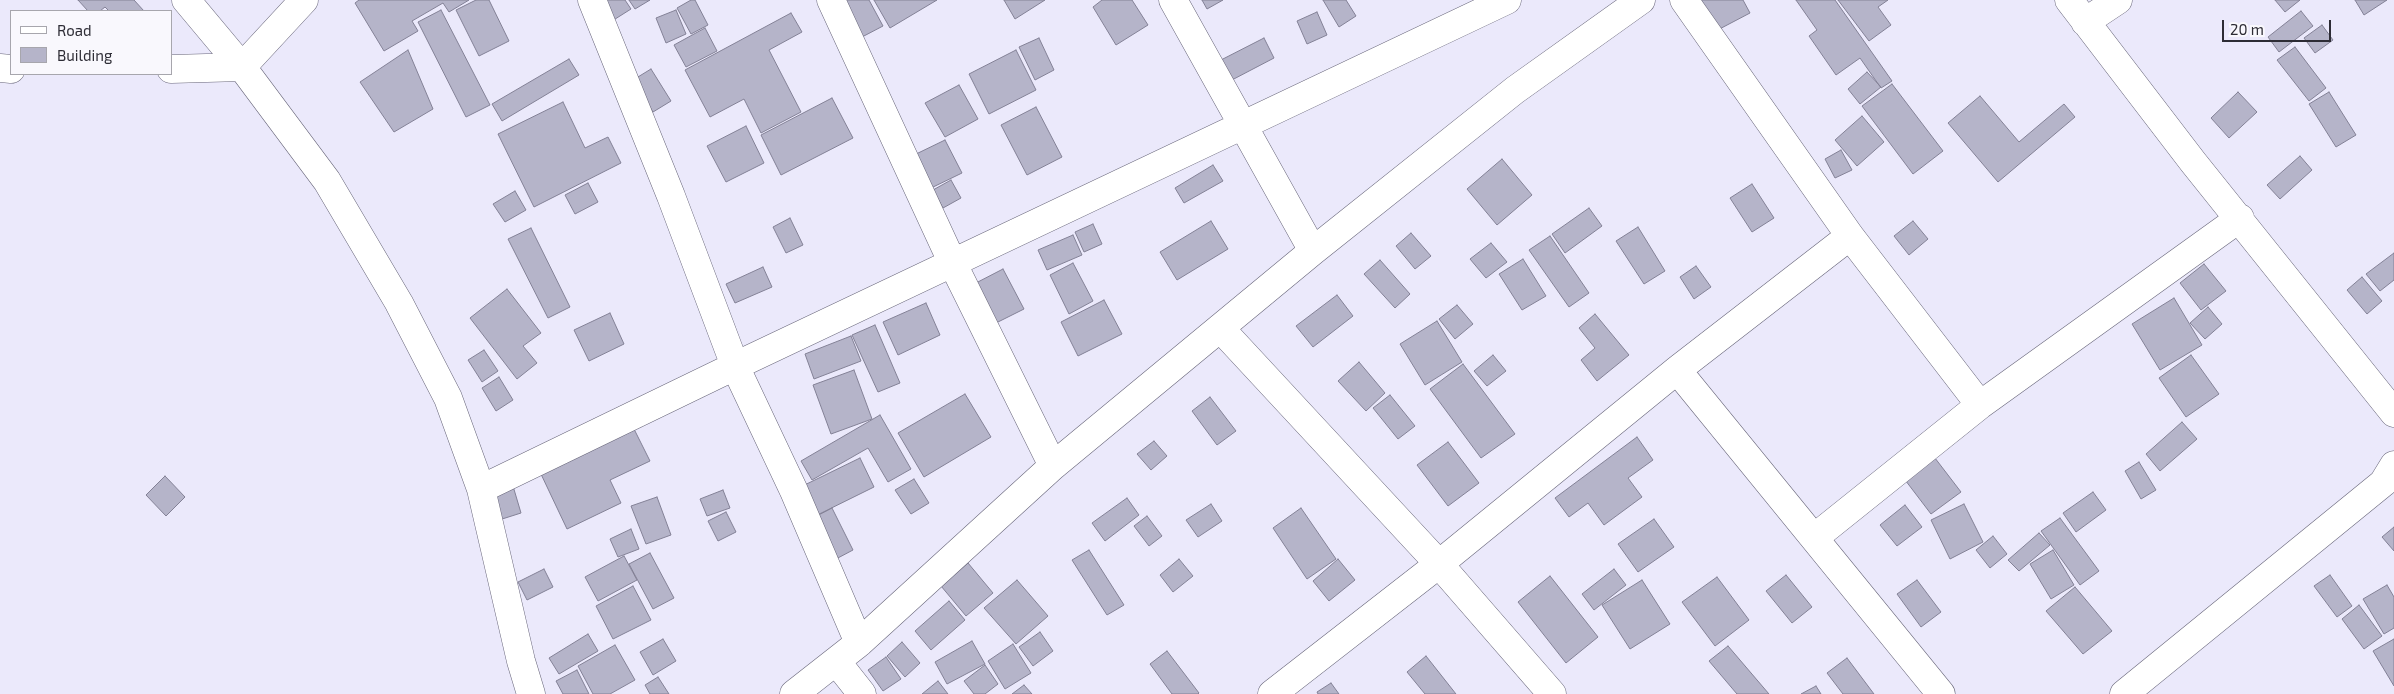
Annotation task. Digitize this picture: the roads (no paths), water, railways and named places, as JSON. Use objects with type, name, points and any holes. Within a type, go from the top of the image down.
[{"type":"street","points":[[186,0],[242,66],[327,181],[399,303],[448,398],[481,489],[521,661],[531,694]]},
{"type":"street","points":[[172,69],[242,66],[304,0]]},
{"type":"street","points":[[592,0],[671,196],[735,366],[794,491],[859,643]]},
{"type":"street","points":[[831,0],[953,264],[1053,466]]},
{"type":"street","points":[[1173,0],[1313,251]]},
{"type":"street","points":[[481,489],[735,366],[1506,0]]},
{"type":"street","points":[[794,694],[859,643],[1053,466],[1313,251],[1515,90],[1641,0]]},
{"type":"street","points":[[1684,0],[1850,236],[1980,405]]},
{"type":"street","points":[[2069,0],[2193,162],[2240,218],[2394,413]]},
{"type":"street","points":[[2085,22],[2118,0]]},
{"type":"street","points":[[1814,538],[1980,405],[2240,218]]},
{"type":"street","points":[[1272,694],[1439,564],[1677,370],[1850,236]]},
{"type":"street","points":[[1220,328],[1439,564],[1552,694]]},
{"type":"street","points":[[1677,370],[1941,694]]},
{"type":"street","points":[[2124,694],[2383,483],[2394,465]]},
{"type":"street","points":[[836,661],[862,694]]}]
